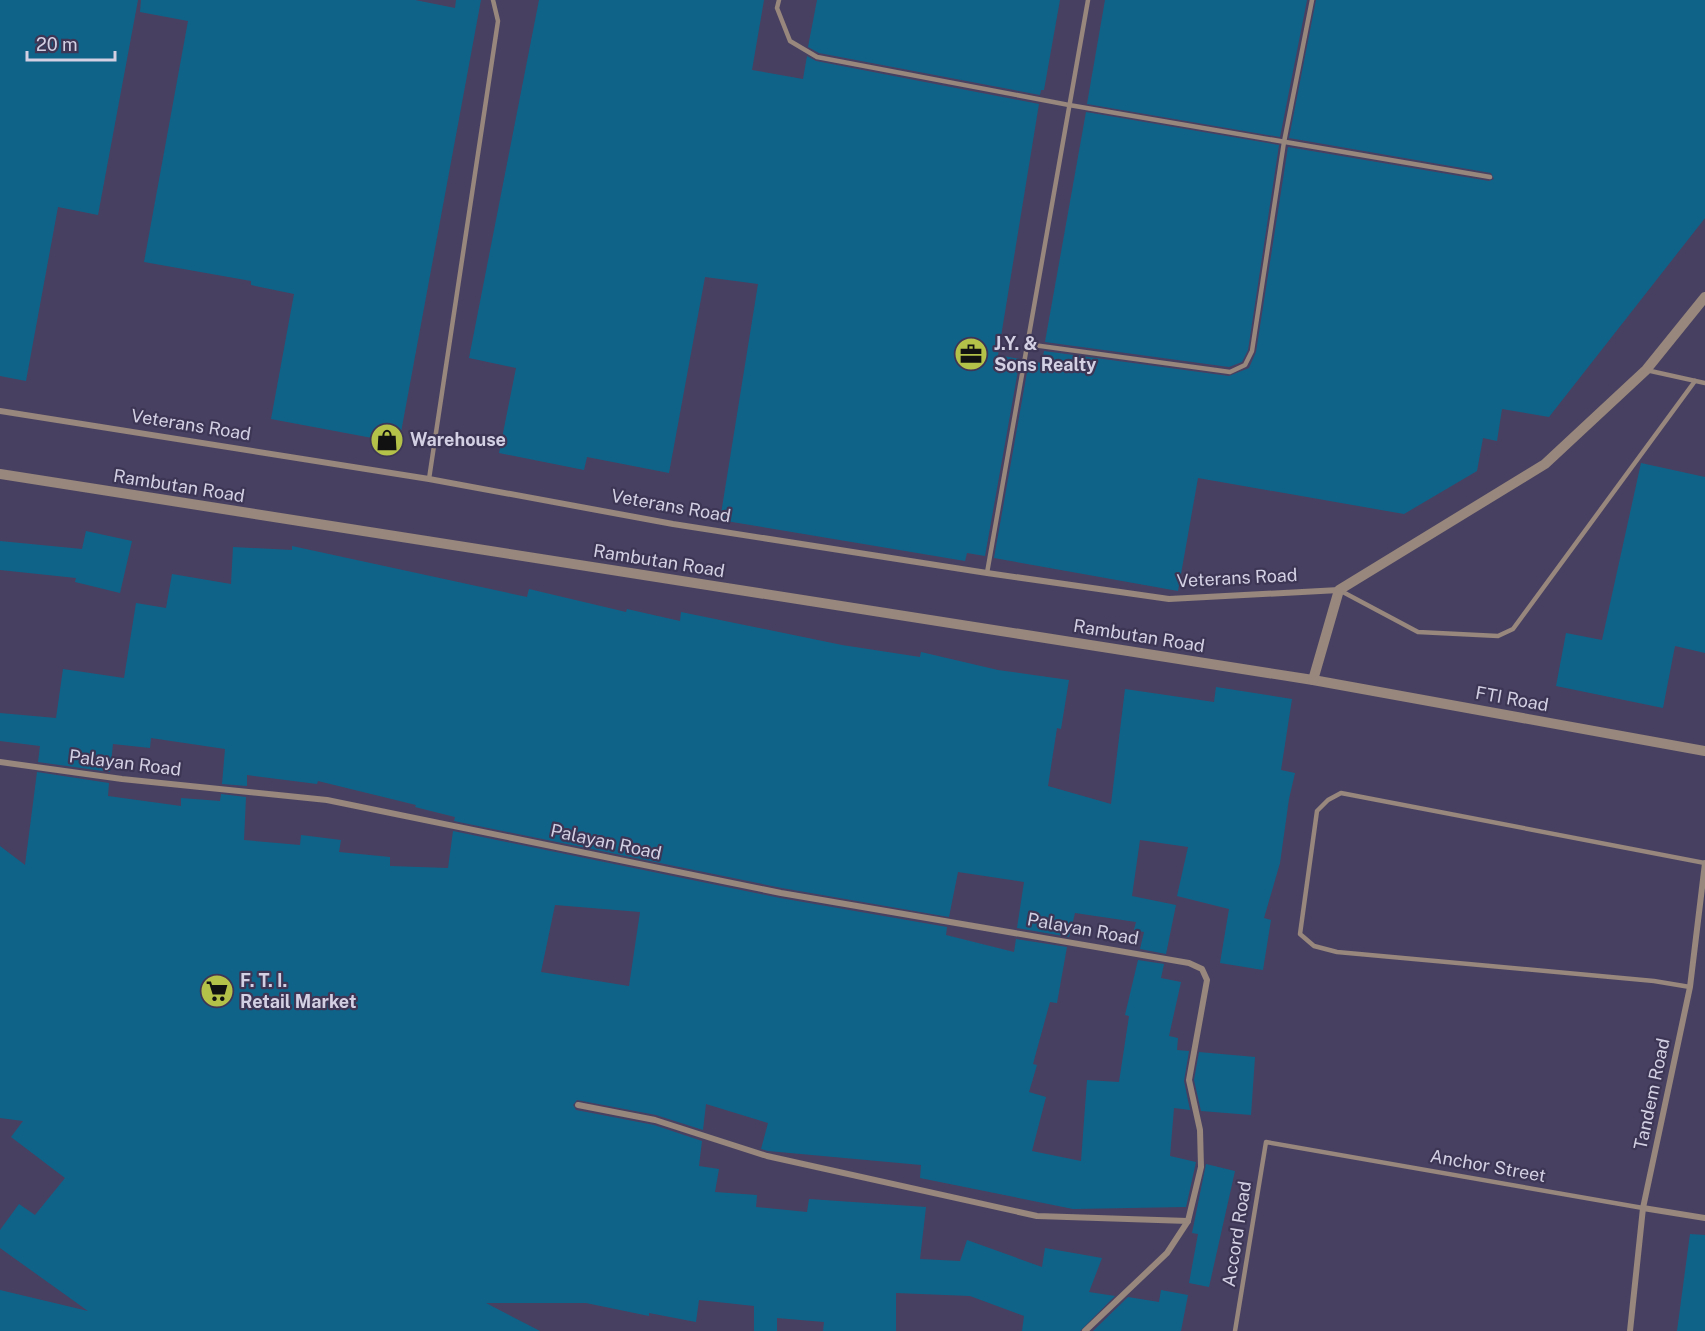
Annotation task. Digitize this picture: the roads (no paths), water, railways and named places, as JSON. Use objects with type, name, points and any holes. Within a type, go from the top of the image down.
[{"type":"street","name":"Veterans Road","points":[[0,411],[429,479],[673,524],[1169,599],[1339,590],[1545,464],[1646,370],[1705,297]]},
{"type":"street","name":"Rambutan Road","points":[[0,474],[1313,680]]},
{"type":"street","points":[[1313,680],[1339,590]]},
{"type":"street","name":"FTI Road","points":[[1313,680],[1705,751]]},
{"type":"street","name":"Palayan Road","points":[[0,762],[122,779],[327,800],[770,891],[1178,961],[1202,969],[1208,980],[1189,1080],[1200,1130],[1201,1167],[1188,1221]]},
{"type":"street","name":"Tandem Road","points":[[1630,1331],[1643,1208],[1690,987],[1705,863]]},
{"type":"street","points":[[578,1105],[655,1120],[767,1156],[1037,1216],[1188,1221]]},
{"type":"street","name":"Anchor Street","points":[[1643,1208],[1705,1218]]},
{"type":"street","points":[[1085,1331],[1167,1253],[1188,1221]]},
{"type":"lane","points":[[429,479],[498,21],[493,0]]},
{"type":"lane","points":[[779,0],[777,8],[790,41],[817,57],[1069,105],[1491,177]]},
{"type":"lane","points":[[987,573],[1088,0]]},
{"type":"lane","points":[[1026,344],[1230,372],[1245,365],[1252,351],[1284,142],[1312,0]]},
{"type":"lane","points":[[1646,370],[1705,383]]},
{"type":"lane","points":[[1339,590],[1364,601],[1376,611],[1418,632],[1498,636],[1513,629],[1695,381]]},
{"type":"lane","points":[[1690,987],[1642,980],[1337,952],[1314,946],[1300,934],[1317,811],[1328,800],[1341,793],[1705,863]]},
{"type":"lane","name":"Anchor Street","points":[[1266,1142],[1643,1208]]},
{"type":"lane","name":"Accord Road","points":[[1235,1331],[1266,1142]]},
{"type":"place","name":"J.Y. & Sons Realty","points":[[971,354]]},
{"type":"place","name":"Warehouse","points":[[387,440]]},
{"type":"place","name":"F. T. I. Retail Market","points":[[217,991]]}]
